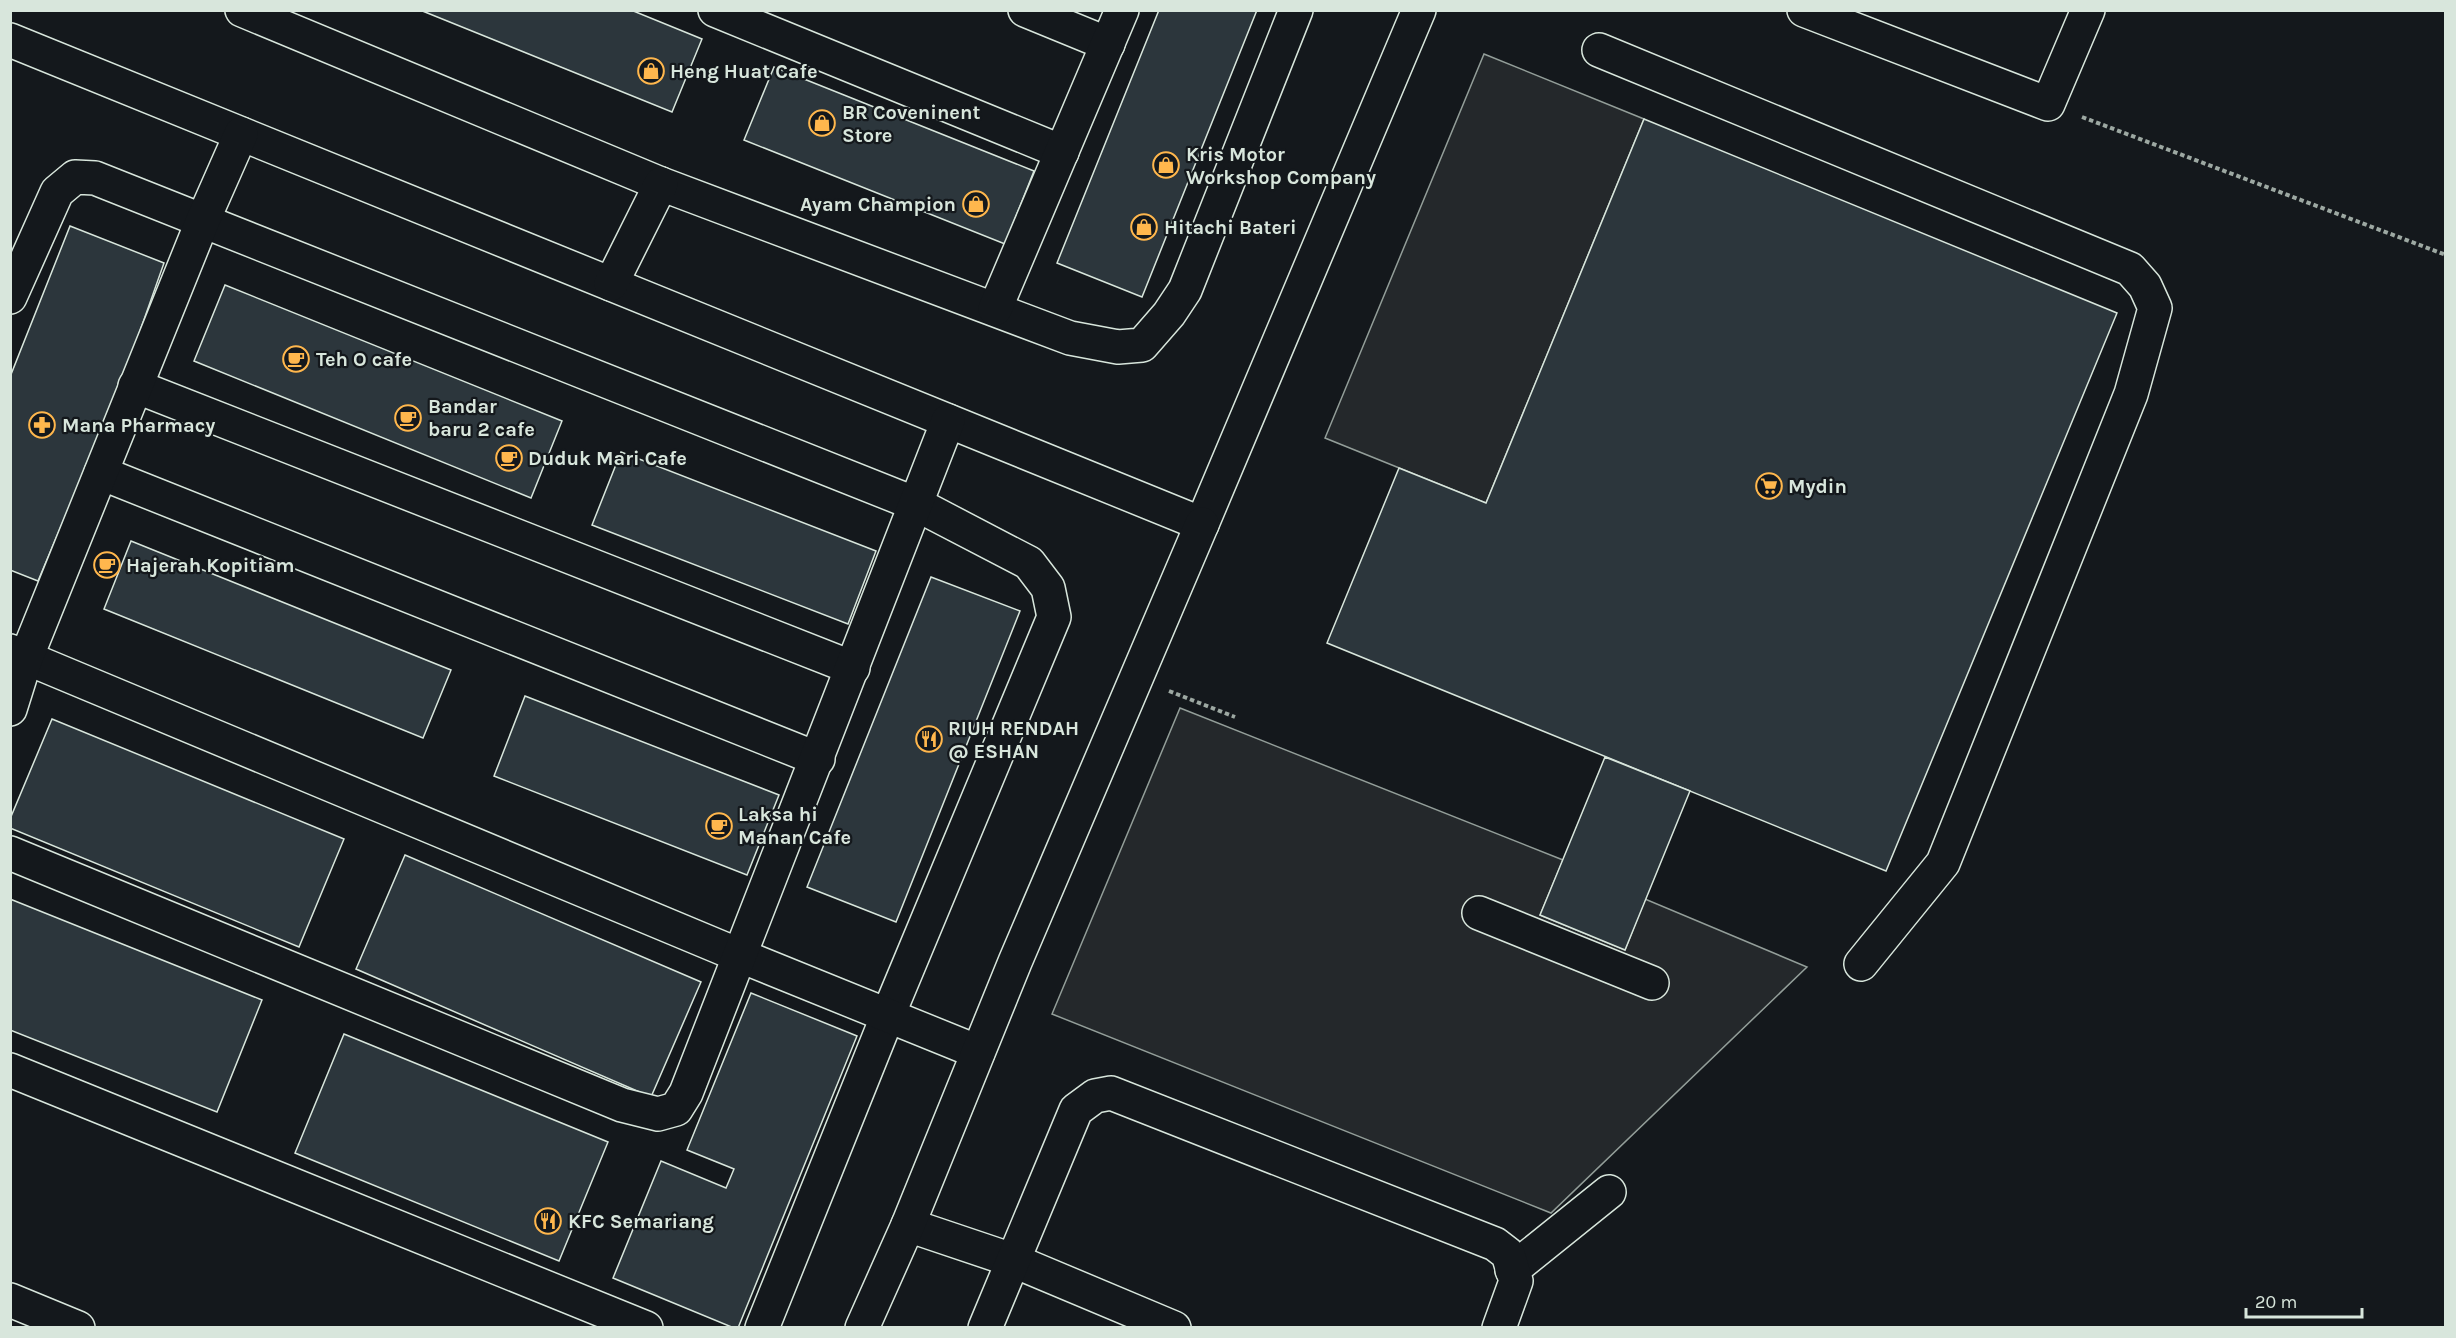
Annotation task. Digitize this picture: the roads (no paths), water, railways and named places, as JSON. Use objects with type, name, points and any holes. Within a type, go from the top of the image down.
[{"type":"street","points":[[242,10],[282,18],[661,184],[1070,338],[1118,347],[1142,345],[1169,314],[1185,290],[1296,10]]},
{"type":"street","points":[[715,10],[1062,152]]},
{"type":"street","points":[[1025,10],[1108,44]]},
{"type":"street","points":[[995,309],[1122,10]]},
{"type":"street","points":[[862,1328],[908,1225],[978,1052],[1419,10]]},
{"type":"street","points":[[1804,10],[2048,104],[2088,10]]},
{"type":"street","points":[[10,40],[1202,524]]},
{"type":"street","points":[[1599,50],[2130,269],[2145,286],[2155,308],[2131,394],[1944,863],[1861,964]]},
{"type":"street","points":[[10,709],[18,655],[101,473],[203,220],[242,134]]},
{"type":"street","points":[[10,297],[57,192],[75,177],[95,178],[916,504],[1029,563],[1048,588],[1054,616],[888,1015],[762,1328]]},
{"type":"street","points":[[611,284],[661,184]]},
{"type":"street","points":[[135,386],[853,668]]},
{"type":"street","points":[[10,853],[622,1105],[658,1114],[676,1109],[686,1093],[741,956],[948,421]]},
{"type":"street","points":[[101,473],[818,759]]},
{"type":"street","points":[[18,655],[741,956],[978,1052]]},
{"type":"street","points":[[1479,913],[1652,983]]},
{"type":"street","points":[[10,1070],[646,1328]]},
{"type":"street","points":[[985,1328],[1076,1110],[1095,1096],[1112,1093],[1495,1244],[1508,1254],[1516,1281],[1499,1328]]},
{"type":"street","points":[[1512,1270],[1609,1192]]},
{"type":"street","points":[[908,1225],[1012,1260],[1174,1328]]},
{"type":"street","points":[[10,1300],[78,1328]]},
{"type":"place","name":"Heng Huat Cafe","points":[[651,71]]},
{"type":"place","name":"BR Coveninent Store","points":[[822,123]]},
{"type":"place","name":"Kris Motor Workshop Company","points":[[1166,165]]},
{"type":"place","name":"Ayam Champion","points":[[976,204]]},
{"type":"place","name":"Hitachi Bateri","points":[[1144,227]]},
{"type":"place","name":"Teh O cafe","points":[[296,359]]},
{"type":"place","name":"Bandar baru 2 cafe","points":[[408,418]]},
{"type":"place","name":"Mana Pharmacy","points":[[42,425]]},
{"type":"place","name":"Duduk Mari Cafe","points":[[509,458]]},
{"type":"place","name":"Mydin","points":[[1769,486]]},
{"type":"place","name":"Hajerah Kopitiam","points":[[107,565]]},
{"type":"place","name":"RIUH RENDAH @ ESHAN","points":[[929,739]]},
{"type":"place","name":"Laksa hi Manan Cafe","points":[[719,826]]},
{"type":"place","name":"KFC Semariang","points":[[548,1221]]}]
